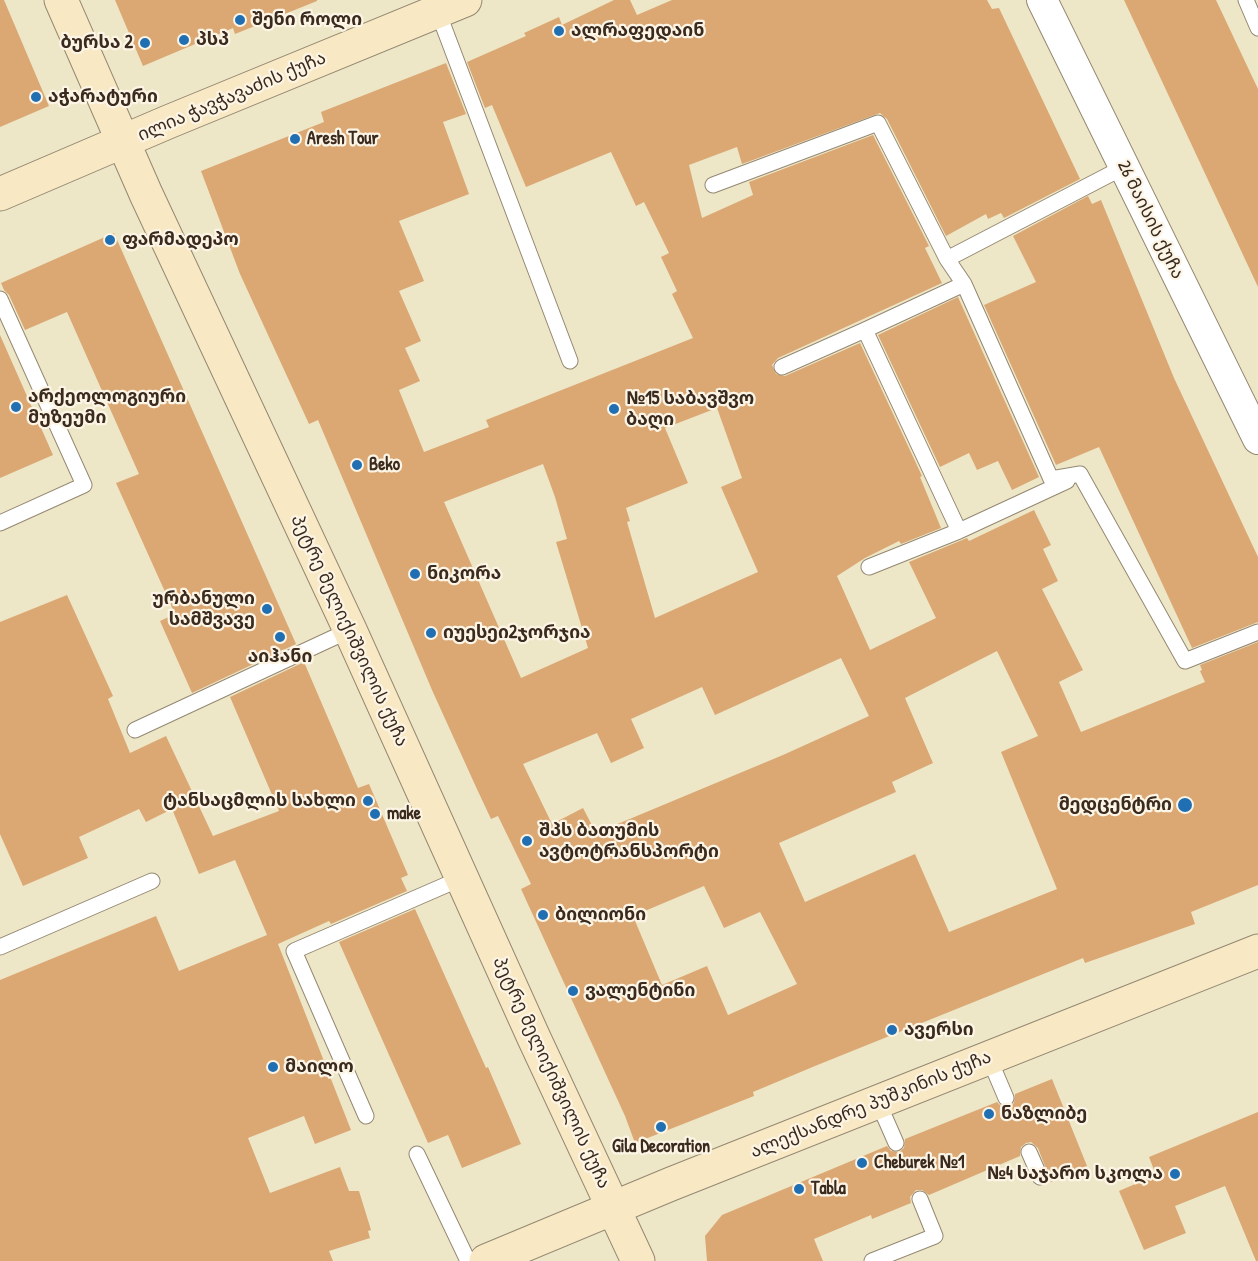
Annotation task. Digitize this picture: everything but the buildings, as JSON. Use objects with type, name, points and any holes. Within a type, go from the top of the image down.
[{"type":"street","name":"პეტრე მელიქიშვილის ქუჩა","points":[[61,0],[147,194],[350,630],[638,1261]]},
{"type":"street","name":"26 მაისის ქუჩა","points":[[1048,4],[1124,167],[1254,423]]},
{"type":"street","name":"ილია ჭავჭავაძის ქუჩა","points":[[0,194],[179,117],[452,6]]},
{"type":"street","name":"ალექსანდრე პუშკინის ქუჩა","points":[[486,1261],[1258,951]]},
{"type":"lane","points":[[1246,0],[1258,28]]},
{"type":"lane","points":[[452,6],[570,362]]},
{"type":"lane","points":[[712,185],[878,123],[947,259],[964,284],[1051,479],[1080,474]]},
{"type":"lane","points":[[947,259],[1124,167]]},
{"type":"lane","points":[[782,367],[964,284]]},
{"type":"lane","points":[[0,299],[84,485],[0,524]]},
{"type":"lane","points":[[865,330],[959,531]]},
{"type":"lane","points":[[869,567],[959,531],[1080,474]]},
{"type":"lane","points":[[1080,474],[1185,662],[1258,632]]},
{"type":"lane","points":[[135,730],[350,630]]},
{"type":"lane","points":[[366,1116],[294,951],[462,878]]},
{"type":"lane","points":[[0,947],[152,881]]},
{"type":"lane","points":[[989,1058],[1006,1098]]},
{"type":"lane","points":[[878,1102],[896,1143]]},
{"type":"lane","points":[[1029,1152],[1040,1177]]},
{"type":"lane","points":[[417,1154],[468,1261]]},
{"type":"lane","points":[[872,1261],[903,1255],[935,1236],[920,1199]]},
{"type":"place","name":"შენი როლი","points":[[240,20]]},
{"type":"place","name":"ალრაფედაინ","points":[[559,31]]},
{"type":"place","name":"პსპ","points":[[184,40]]},
{"type":"place","name":"ბურსა 2","points":[[145,43]]},
{"type":"place","name":"აჭარატური","points":[[36,97]]},
{"type":"place","name":"Aresh Tour","points":[[295,139]]},
{"type":"place","name":"ფარმადეპო","points":[[110,240]]},
{"type":"place","name":"არქეოლოგიური მუზეუმი","points":[[16,407]]},
{"type":"place","name":"№15 საბავშვო ბაღი","points":[[614,409]]},
{"type":"place","name":"Beko","points":[[357,465]]},
{"type":"place","name":"ნიკორა","points":[[415,574]]},
{"type":"place","name":"ურბანული სამშვავე","points":[[267,609]]},
{"type":"place","name":"იუესეი2ჯორჯია","points":[[431,633]]},
{"type":"place","name":"აიჰანი","points":[[280,637]]},
{"type":"place","name":"ტანსაცმლის სახლი","points":[[368,801]]},
{"type":"place","name":"მედცენტრი","points":[[1185,805]]},
{"type":"place","name":"make","points":[[375,814]]},
{"type":"place","name":"შპს ბათუმის ავტოტრანსპორტი","points":[[527,841]]},
{"type":"place","name":"ბილიონი","points":[[543,915]]},
{"type":"place","name":"ვალენტინი","points":[[573,991]]},
{"type":"place","name":"ავერსი","points":[[892,1030]]},
{"type":"place","name":"მაილო","points":[[273,1067]]},
{"type":"place","name":"ნაზლიბე","points":[[989,1114]]},
{"type":"place","name":"Gila Decoration","points":[[661,1127]]},
{"type":"place","name":"Cheburek №1","points":[[862,1163]]},
{"type":"place","name":"№4 საჯარო სკოლა","points":[[1175,1174]]},
{"type":"place","name":"Tabla","points":[[799,1189]]}]
